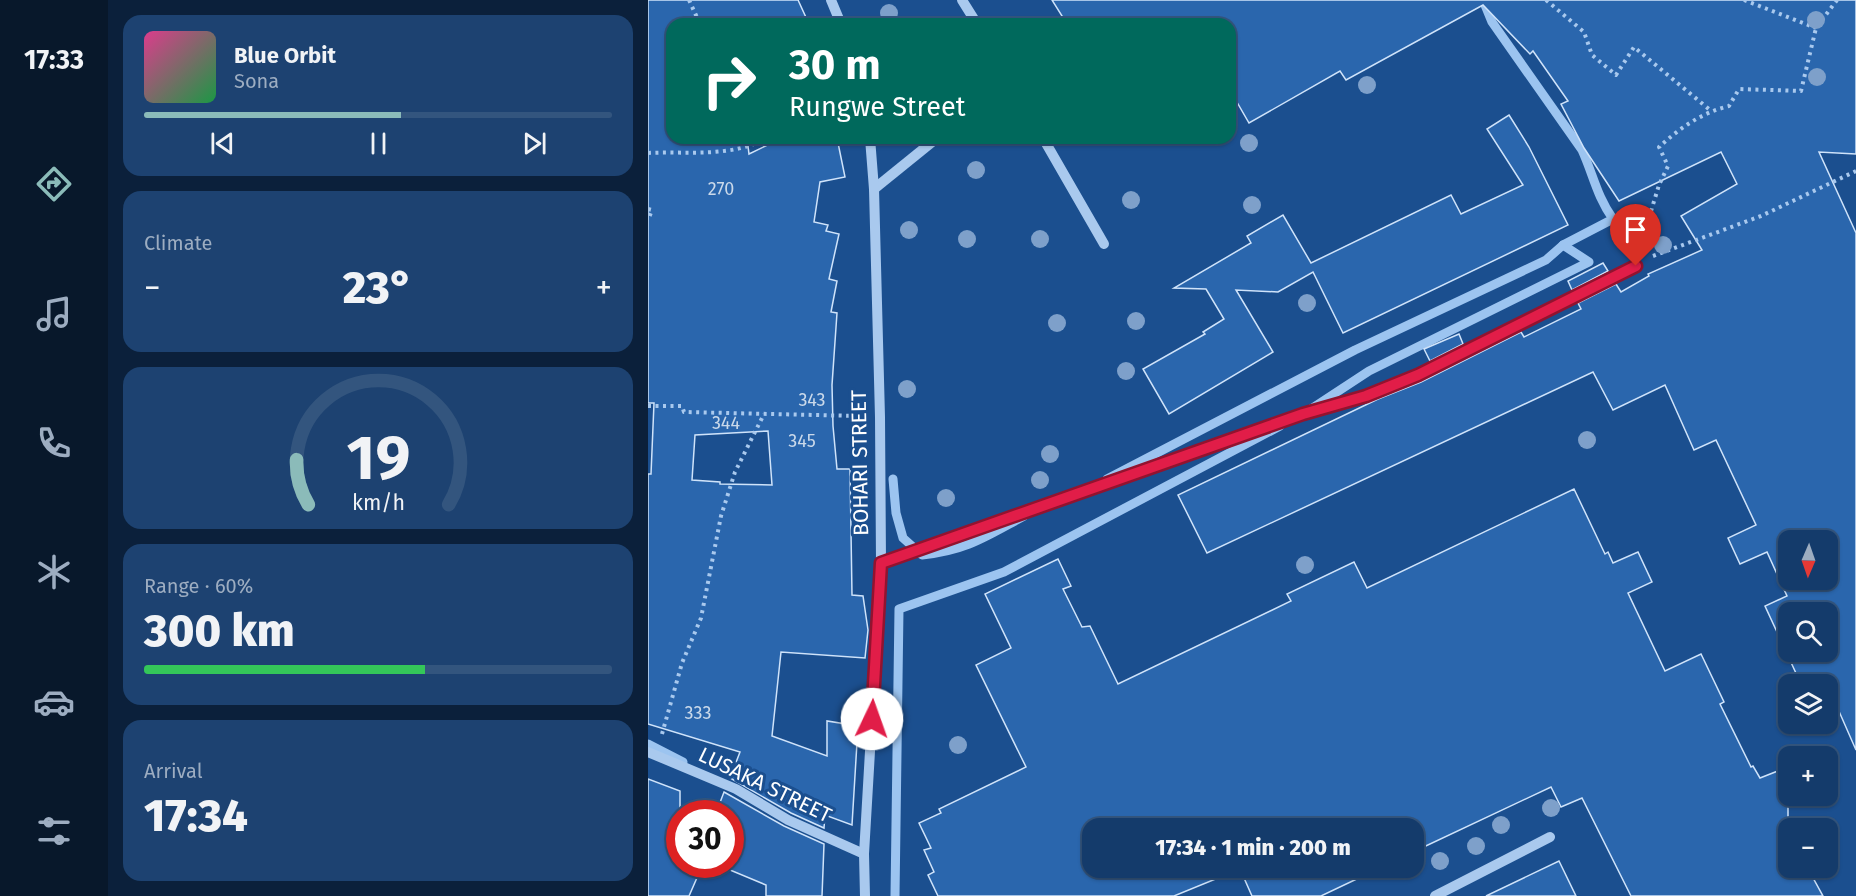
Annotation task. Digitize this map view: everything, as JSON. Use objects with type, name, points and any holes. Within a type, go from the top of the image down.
[{"type":"street","points":[[831,0],[838,18]]},
{"type":"street","points":[[962,0],[973,18]]},
{"type":"street","name":"BOHARI STREET","points":[[865,896],[864,854],[881,563],[880,417],[874,189],[870,144]]},
{"type":"street","points":[[874,189],[930,144]]},
{"type":"street","points":[[1046,144],[1104,244]]},
{"type":"street","points":[[881,563],[1303,414],[1366,396],[1418,375],[1636,266]]},
{"type":"street","name":"LUSAKA STREET","points":[[652,754],[735,789],[788,820],[864,854]]},
{"type":"street","points":[[1435,896],[1550,837]]},
{"type":"path","points":[[689,0],[697,18]]},
{"type":"path","points":[[1545,0],[1584,32],[1592,55],[1617,75],[1634,47],[1710,110]]},
{"type":"path","points":[[1744,0],[1816,28]]},
{"type":"path","points":[[1646,258],[1640,247],[1659,186],[1668,166],[1659,147],[1678,130],[1710,110],[1729,106],[1739,89],[1801,91],[1816,28],[1837,0]]},
{"type":"path","points":[[648,153],[724,152],[748,148],[756,144]]},
{"type":"path","points":[[1636,266],[1646,258],[1761,216],[1856,171]]},
{"type":"path","points":[[648,209],[652,210],[648,220]]},
{"type":"path","points":[[648,406],[682,406],[684,411],[764,414],[821,413],[880,417]]},
{"type":"path","points":[[652,754],[682,663],[701,618],[721,516],[735,472],[764,414]]},
{"type":"building","points":[[648,0],[798,0],[806,18],[666,18],[666,144],[748,144],[749,154],[770,144],[838,144],[845,177],[820,182],[814,222],[828,225],[826,231],[839,234],[829,279],[837,281],[831,312],[837,313],[832,385],[833,426],[837,469],[850,469],[852,595],[863,596],[868,630],[865,658],[781,652],[772,736],[827,756],[827,721],[858,726],[852,825],[825,815],[824,828],[791,813],[730,778],[740,752],[648,724],[648,474],[651,474],[654,403],[648,403]],"holes":[[[768,431],[772,485],[720,484],[720,482],[692,480],[695,435]]]},
{"type":"building","points":[[1052,0],[1856,0],[1856,154],[1819,152],[1856,233],[1856,750],[1838,709],[1838,674],[1796,674],[1791,662],[1838,662],[1838,602],[1778,602],[1778,634],[1765,606],[1787,596],[1784,590],[1838,590],[1838,530],[1778,530],[1778,576],[1767,552],[1740,564],[1728,538],[1756,525],[1716,440],[1694,450],[1665,385],[1613,410],[1593,372],[1207,553],[1178,495],[1378,399],[1421,382],[1521,332],[1524,337],[1581,309],[1578,303],[1616,284],[1621,292],[1649,276],[1648,274],[1702,250],[1681,216],[1737,184],[1721,152],[1619,201],[1584,148],[1561,104],[1568,101],[1533,51],[1530,54],[1483,5],[1346,80],[1340,71],[1249,123],[1236,100],[1236,18],[1063,18]]},
{"type":"building","points":[[1509,115],[1529,147],[1568,225],[1343,333],[1313,272],[1278,292],[1236,290],[1273,352],[1169,414],[1143,369],[1205,334],[1203,332],[1224,319],[1206,289],[1174,288],[1251,243],[1247,236],[1283,215],[1311,263],[1451,195],[1461,214],[1523,185],[1487,129]]},
{"type":"building","points":[[1603,263],[1608,271],[1572,290],[1568,281]]},
{"type":"building","points":[[1459,334],[1463,344],[1430,361],[1424,349]]},
{"type":"building","points":[[1574,489],[1605,554],[1608,552],[1613,563],[1638,552],[1652,582],[1628,593],[1665,671],[1701,654],[1724,702],[1720,704],[1751,767],[1753,766],[1760,778],[1778,771],[1778,806],[1788,806],[1788,818],[1778,818],[1778,878],[1813,878],[1823,896],[1631,896],[1582,798],[1561,807],[1551,787],[1424,847],[1424,818],[1082,818],[1082,878],[1218,878],[1174,896],[938,896],[928,875],[934,872],[924,850],[931,848],[919,823],[941,813],[939,809],[1026,767],[976,665],[1011,648],[985,594],[1058,559],[1071,586],[1063,589],[1082,627],[1090,626],[1118,684],[1291,601],[1287,594],[1354,562],[1367,588]]},
{"type":"building","points":[[648,779],[680,791],[680,800],[666,800],[666,878],[697,878],[689,896],[648,896]]},
{"type":"building","points":[[724,792],[738,800],[721,800]]},
{"type":"building","points":[[744,803],[784,826],[824,844],[822,896],[766,896],[766,885],[744,876]]},
{"type":"building","points":[[1559,861],[1576,896],[1486,896]]},
{"type":"building","points":[[1244,878],[1359,878],[1321,896],[1252,896]]},
{"type":"waterway","points":[[1107,479],[1355,350],[1546,260],[1563,245],[1613,219],[1599,194],[1582,150],[1492,22],[1483,0]]},
{"type":"waterway","points":[[1308,411],[1369,371],[1589,262],[1563,245]]},
{"type":"waterway","points":[[895,896],[899,609],[1004,572],[1280,426]]},
{"type":"waterway","points":[[893,479],[896,513],[903,538],[922,555],[964,546],[1024,516]]},
{"type":"waterway","points":[[648,744],[683,762]]},
{"type":"route","points":[[872,719],[881,563],[1303,414],[1366,396],[1418,375],[1636,266]]}]
